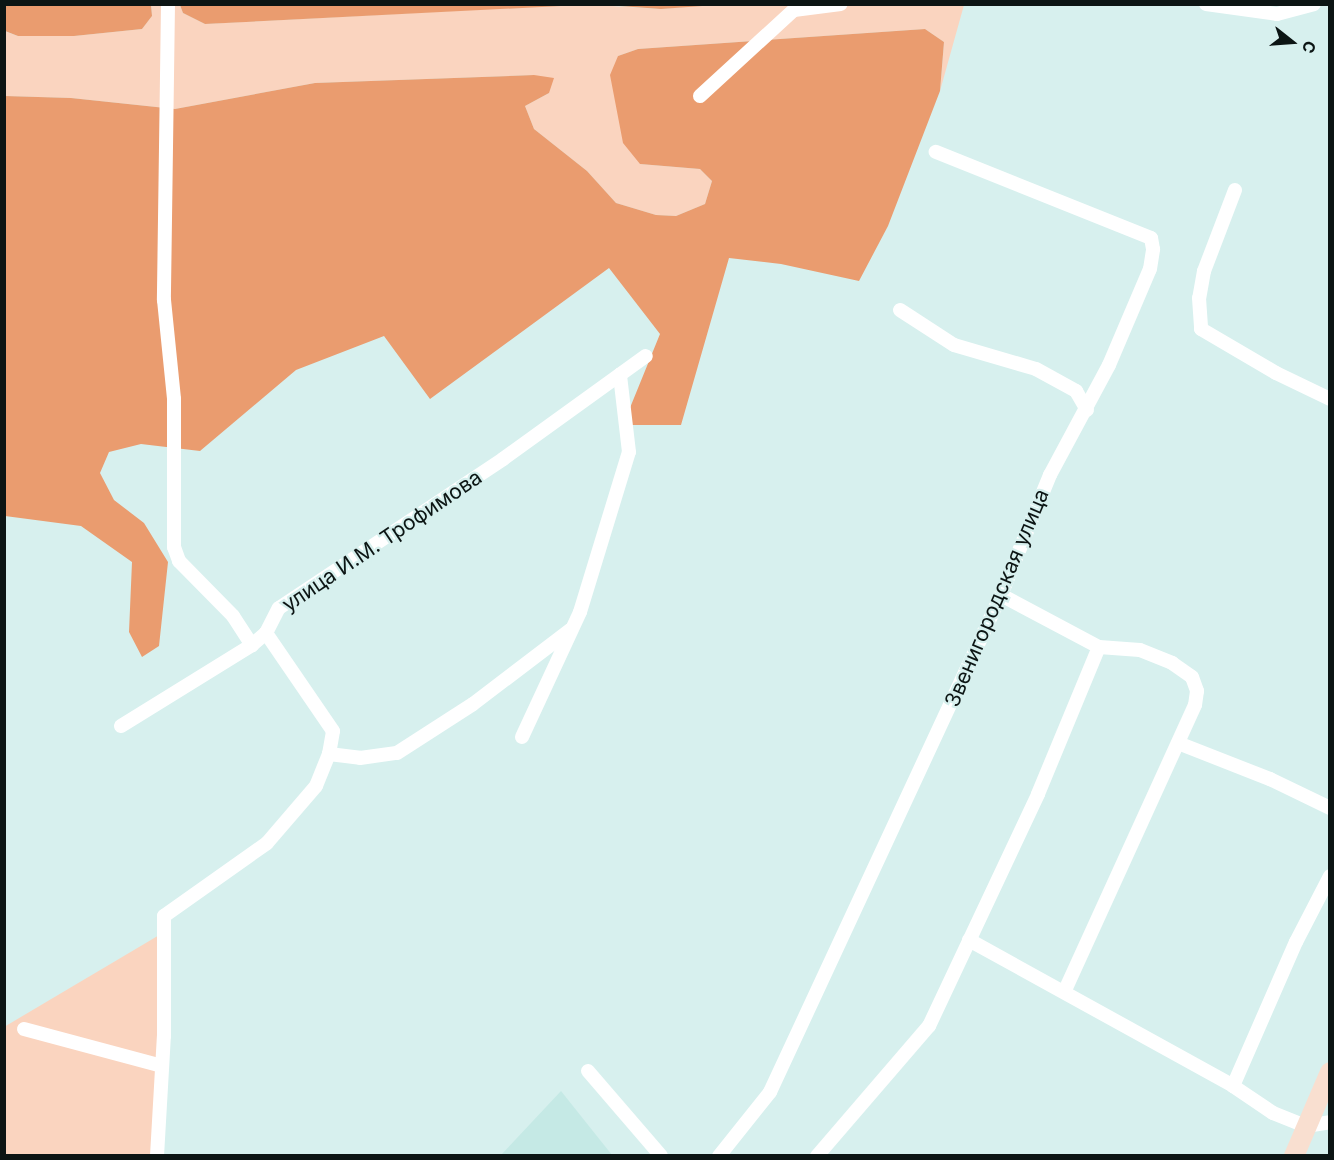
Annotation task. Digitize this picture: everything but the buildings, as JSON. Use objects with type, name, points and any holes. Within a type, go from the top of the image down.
[{"type":"street","points":[[168,4],[164,300],[174,399],[174,547],[179,561],[233,616],[252,645]]},
{"type":"street","points":[[700,96],[794,10],[841,4]]},
{"type":"street","points":[[1206,4],[1277,14],[1314,4]]},
{"type":"street","name":"Звенигородская улица","points":[[719,1155],[770,1092],[1001,595],[1050,475],[1087,410],[1150,269],[1153,249],[1150,238],[936,152]]},
{"type":"street","points":[[1235,190],[1204,271],[1199,298],[1201,329],[1276,373],[1329,399]]},
{"type":"street","points":[[900,310],[954,345],[1036,369],[1076,391],[1087,410]]},
{"type":"street","name":"улица И.М. Трофимова","points":[[121,726],[252,645],[266,633],[279,608],[502,459],[646,356]]},
{"type":"street","points":[[522,737],[580,612],[629,452],[620,375]]},
{"type":"street","points":[[1001,595],[1100,647],[1140,650],[1172,663],[1192,677],[1197,691],[1195,705],[1064,992]]},
{"type":"street","points":[[328,754],[360,758],[396,753],[473,704],[572,629]]},
{"type":"street","points":[[157,1155],[162,1066],[164,916],[267,843],[316,786],[328,754],[333,731],[266,633]]},
{"type":"street","points":[[817,1155],[929,1026],[1038,794],[1100,647]]},
{"type":"street","points":[[1178,742],[1270,779],[1329,808]]},
{"type":"street","points":[[1233,1086],[1296,942],[1329,876]]},
{"type":"street","points":[[969,940],[1233,1086],[1274,1113],[1306,1126],[1329,1122]]},
{"type":"street","points":[[24,1029],[162,1066]]},
{"type":"street","points":[[588,1071],[661,1155]]},
{"type":"street","points":[[1294,1155],[1329,1072]]},
{"type":"shaded area","points":[[151,4],[180,5],[183,13],[205,24],[580,4],[661,9],[716,4],[964,5],[940,91],[944,42],[925,29],[638,49],[618,56],[640,164],[700,169],[712,181],[705,204],[676,216],[656,215],[616,203],[587,171],[534,129],[525,106],[549,93],[534,75],[315,83],[175,109],[71,98],[5,96],[4,31],[18,36],[74,36],[142,29],[152,16]]},
{"type":"shaded area","points":[[180,4],[580,5],[205,24],[183,13]]},
{"type":"shaded area","points":[[4,5],[151,5],[152,16],[142,29],[74,36],[18,36],[5,31]]},
{"type":"shaded area","points":[[605,5],[716,5],[661,9]]},
{"type":"shaded area","points":[[925,29],[944,42],[940,91],[888,226],[859,281],[781,264],[729,258],[681,425],[623,425],[660,334],[609,268],[430,399],[384,336],[296,370],[200,451],[141,444],[109,452],[100,473],[114,500],[144,523],[168,562],[159,646],[142,657],[129,632],[132,562],[81,526],[5,516],[5,96],[71,98],[175,109],[315,83],[534,75],[554,78],[549,93],[525,106],[534,129],[587,171],[616,203],[656,215],[676,216],[705,204],[712,181],[700,169],[640,164],[623,143],[610,75],[618,56],[638,49]]},
{"type":"shaded area","points":[[161,934],[154,1155],[5,1155],[4,1027]]},
{"type":"shaded area","points":[[561,1091],[612,1155],[501,1155]]}]
